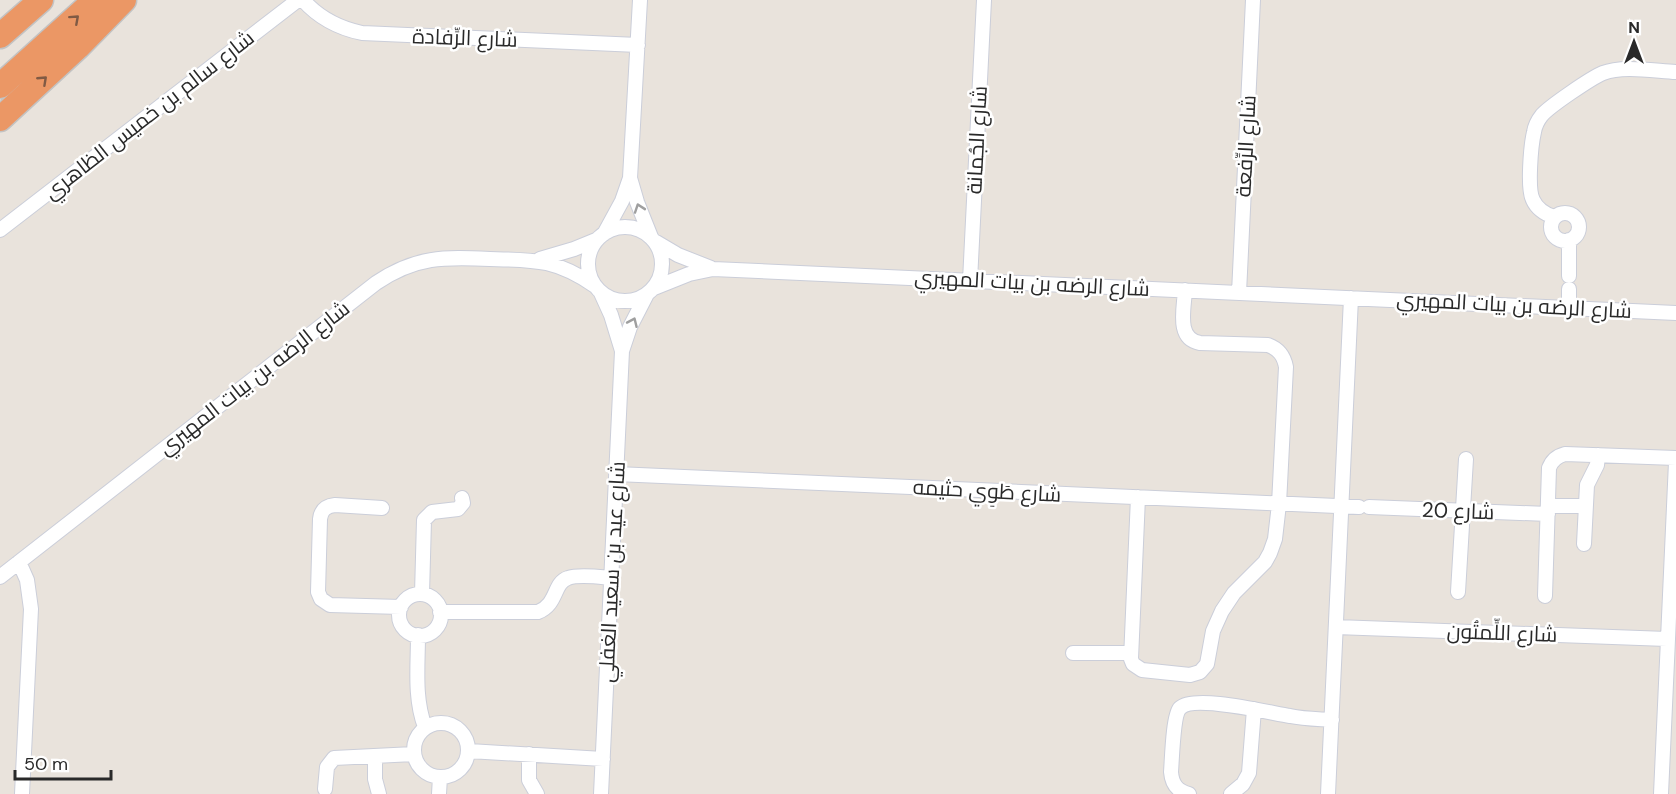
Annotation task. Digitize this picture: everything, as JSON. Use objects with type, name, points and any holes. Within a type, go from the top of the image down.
[{"type":"highway","points":[[0,36],[41,0]]},
{"type":"highway","points":[[0,86],[95,0]]},
{"type":"highway","points":[[0,119],[78,47],[124,0]]},
{"type":"street","name":"شارع سالم بن خميس الظاهري","points":[[0,230],[298,0]]},
{"type":"street","name":"شارع الرِّفادة","points":[[303,0],[318,15],[328,21],[339,27],[362,33],[638,45]]},
{"type":"street","points":[[630,178],[637,202],[663,260],[662,270],[651,291],[638,299],[619,301],[598,289],[590,277],[588,258],[591,249],[622,201],[630,178],[640,0]]},
{"type":"street","name":"شارع الجُمانة","points":[[970,281],[984,0]]},
{"type":"street","name":"شارع الرِّفعة","points":[[1239,293],[1253,0]]},
{"type":"street","points":[[1554,217],[1539,210],[1530,189],[1533,134],[1542,116],[1552,106],[1592,79],[1609,71],[1676,72]]},
{"type":"street","points":[[1558,214],[1571,214],[1578,221],[1578,230],[1569,240],[1560,240],[1552,235],[1550,226],[1558,214]]},
{"type":"street","points":[[600,237],[611,230],[628,227],[636,228],[653,240]]},
{"type":"street","name":"شارع الرضه بن بيات المهيري","points":[[538,260],[574,249],[600,237]]},
{"type":"street","name":"شارع الرضه بن بيات المهيري","points":[[653,240],[678,255],[713,269]]},
{"type":"street","points":[[1569,240],[1569,308]]},
{"type":"street","name":"شارع الرضه بن بيات المهيري","points":[[0,577],[387,276],[412,264],[439,258],[538,260],[568,270],[598,289]]},
{"type":"street","name":"شارع الرضه بن بيات المهيري","points":[[651,291],[689,274],[713,269],[1676,313]]},
{"type":"street","name":"شارع عيد بن سعيد الغفلي","points":[[598,289],[611,315],[622,351]]},
{"type":"street","points":[[1138,497],[1131,653],[1134,663],[1142,670],[1196,674],[1207,663],[1213,632],[1221,611],[1234,593],[1258,570],[1270,553],[1275,539],[1286,373],[1285,361],[1279,351],[1268,345],[1191,341],[1185,334],[1183,326],[1185,290]]},
{"type":"street","name":"شارع عيد بن سعيد الغفلي","points":[[601,794],[622,351],[630,327],[651,291]]},
{"type":"street","points":[[1328,794],[1351,298]]},
{"type":"street","points":[[1545,596],[1549,468],[1552,460],[1565,454],[1676,460],[1661,794]]},
{"type":"street","points":[[1584,544],[1587,485],[1597,465],[1598,455]]},
{"type":"street","points":[[1458,592],[1466,459]]},
{"type":"street","name":"شارع طَوِي حثيمه","points":[[616,474],[1364,507]]},
{"type":"street","points":[[422,594],[424,520],[432,512],[458,509],[463,503],[462,498]]},
{"type":"street","points":[[382,508],[335,505],[323,510],[320,519],[318,592],[321,599],[330,605],[400,607]]},
{"type":"street","name":"شارع 20","points":[[1364,507],[1463,511],[1548,510],[1585,506]]},
{"type":"street","points":[[19,562],[27,580],[31,609],[22,794]]},
{"type":"street","points":[[440,612],[538,612],[549,606],[560,583],[568,577],[611,578]]},
{"type":"street","points":[[422,594],[434,599],[438,604],[439,623],[436,629],[424,635],[418,635],[402,626],[400,607],[411,596],[422,594]]},
{"type":"street","name":"شارع اللِّمتُون","points":[[1336,627],[1667,639]]},
{"type":"street","points":[[418,635],[418,700],[425,727]]},
{"type":"street","points":[[1073,652],[1131,653]]},
{"type":"street","points":[[1189,794],[1177,788],[1172,778],[1176,717],[1184,705],[1193,703],[1231,705],[1290,716],[1332,720]]},
{"type":"street","points":[[1231,794],[1243,784],[1249,773],[1254,709]]},
{"type":"street","points":[[440,722],[454,726],[465,736],[469,751],[465,763],[457,772],[446,777],[432,776],[420,768],[414,754],[416,739],[425,727],[440,722]]},
{"type":"street","points":[[469,751],[603,759]]},
{"type":"street","points":[[325,789],[327,766],[334,758],[414,754]]},
{"type":"street","points":[[529,754],[529,780],[537,794]]},
{"type":"street","points":[[375,756],[375,779],[380,794]]},
{"type":"street","points":[[439,794],[440,777]]}]
